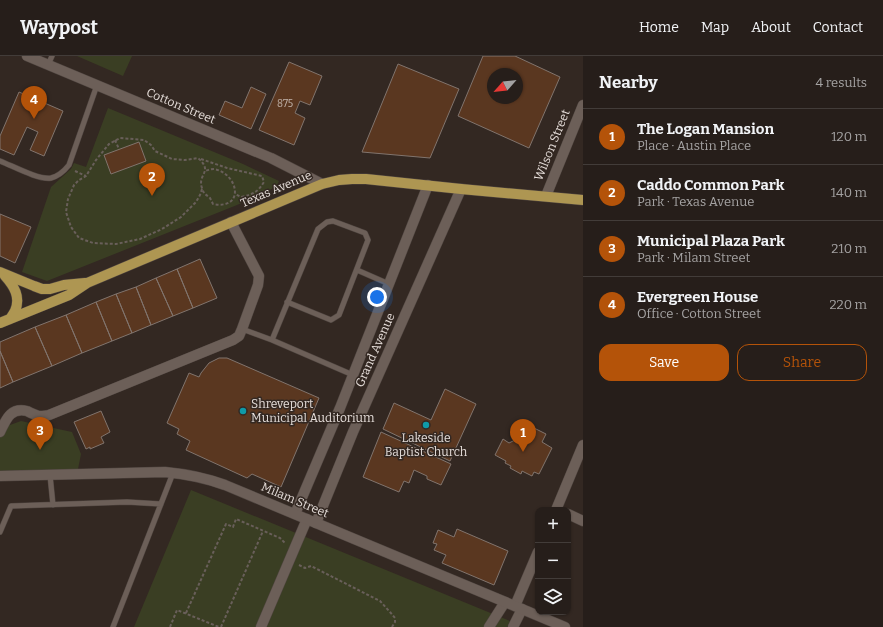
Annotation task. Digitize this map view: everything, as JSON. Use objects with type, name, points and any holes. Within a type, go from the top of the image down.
[{"type":"main road","name":"Texas Avenue","points":[[0,323],[68,295],[87,283],[231,222],[322,184],[338,180],[366,179],[583,200]]},
{"type":"main road","points":[[1,273],[42,289],[87,283]]},
{"type":"main road","points":[[1,273],[14,286],[17,293],[16,311],[10,319]]},
{"type":"street","name":"Cotton Street","points":[[27,56],[50,60],[97,85],[271,158],[322,184]]},
{"type":"street","name":"Wilson Street","points":[[546,196],[583,105]]},
{"type":"street","name":"Grand Avenue","points":[[295,514],[353,375],[428,186]]},
{"type":"street","name":"Grand Avenue","points":[[261,627],[290,560],[311,521],[353,432],[461,189]]},
{"type":"street","points":[[0,432],[5,421],[13,412],[22,410],[38,416],[49,415],[233,340],[238,336],[258,285],[258,276],[231,222]]},
{"type":"street","points":[[558,507],[583,445]]},
{"type":"street","name":"Milam Street","points":[[0,476],[165,472],[196,476],[211,480],[565,627]]},
{"type":"street","points":[[571,515],[583,521]]},
{"type":"street","points":[[513,627],[518,608],[535,560]]},
{"type":"street","points":[[489,627],[505,602]]},
{"type":"lane","points":[[0,161],[39,177],[52,178],[63,172],[69,164],[97,85]]},
{"type":"lane","points":[[272,340],[287,302],[318,229],[327,222],[333,221],[365,233],[368,240],[339,315],[331,320],[287,302]]},
{"type":"lane","points":[[356,270],[389,284]]},
{"type":"lane","points":[[242,329],[272,340],[353,375]]},
{"type":"lane","points":[[113,627],[174,473]]},
{"type":"lane","points":[[50,475],[53,505]]},
{"type":"lane","points":[[0,532],[11,506],[127,502],[161,504]]},
{"type":"path","points":[[202,189],[196,202],[181,217],[162,229],[140,239],[116,244],[93,243],[79,238],[70,227],[66,212],[68,199],[74,185],[86,176],[108,144],[120,138],[144,140],[151,145],[155,151],[172,159],[184,160],[198,158],[226,168],[262,176],[264,182],[259,190],[241,197],[235,194]]},
{"type":"path","points":[[115,140],[119,149]]},
{"type":"path","points":[[198,158],[205,166],[201,184],[205,195],[210,198],[213,204],[227,204],[232,200],[235,194],[231,180],[225,173],[213,169],[205,170]]},
{"type":"path","points":[[71,169],[86,176]]},
{"type":"path","points":[[186,613],[226,524],[233,527],[236,519],[280,538],[285,544]]},
{"type":"path","points":[[170,627],[177,610],[212,626],[220,627],[263,531]]},
{"type":"path","points":[[290,560],[305,568],[311,566],[380,601],[395,618],[395,622],[392,627]]},
{"type":"green space","points":[[77,56],[132,56],[123,76]]},
{"type":"green space","points":[[108,108],[243,164],[279,181],[276,187],[237,205],[47,281],[22,272],[51,187],[71,169],[74,163],[86,167]]},
{"type":"green space","points":[[0,420],[10,425],[21,421],[72,432],[81,454],[77,474],[0,476]]},
{"type":"green space","points":[[191,490],[510,621],[507,627],[134,627]]},
{"type":"building","points":[[483,56],[515,56],[560,77],[529,148],[458,116]]},
{"type":"building","points":[[289,62],[322,76],[310,105],[300,101],[295,113],[305,118],[294,145],[259,130]]},
{"type":"building","points":[[398,64],[459,89],[430,158],[362,152]]},
{"type":"building","points":[[251,87],[266,94],[251,129],[219,115],[225,101],[242,108]]},
{"type":"building","points":[[19,92],[63,111],[44,156],[30,150],[38,132],[27,127],[14,155],[0,149],[0,136]]},
{"type":"building","points":[[139,142],[146,161],[111,174],[104,155]]},
{"type":"building","points":[[0,214],[31,227],[15,263],[0,256]]},
{"type":"building","points":[[200,259],[217,298],[193,308],[177,269]]},
{"type":"building","points":[[177,269],[193,308],[173,316],[156,278]]},
{"type":"building","points":[[156,278],[173,316],[151,325],[136,287]]},
{"type":"building","points":[[136,287],[151,325],[132,333],[116,294]]},
{"type":"building","points":[[116,294],[132,333],[112,341],[96,302]]},
{"type":"building","points":[[96,302],[112,341],[82,353],[66,315]]},
{"type":"building","points":[[66,315],[82,353],[52,366],[35,327]]},
{"type":"building","points":[[35,327],[52,366],[13,382],[0,351],[0,342]]},
{"type":"building","points":[[0,351],[13,382],[0,388]]},
{"type":"building","name":"Shreveport Municipal Auditorium","points":[[219,358],[227,358],[319,398],[281,487],[252,474],[247,478],[186,450],[190,441],[177,434],[179,429],[167,423],[189,373],[199,377],[209,363]]},
{"type":"building","name":"Lakeside Baptist Church","points":[[445,389],[476,404],[450,461],[383,429],[394,403],[431,420]]},
{"type":"building","points":[[101,411],[110,432],[101,437],[104,443],[90,449],[90,447],[86,449],[74,422]]},
{"type":"building","points":[[528,425],[546,434],[542,442],[552,448],[539,474],[534,472],[532,476],[522,471],[521,474],[510,468],[511,466],[505,463],[506,461],[495,455],[503,439],[509,443],[515,440],[518,434],[522,437]]},
{"type":"building","points":[[381,432],[451,464],[441,485],[427,479],[427,476],[414,470],[409,483],[404,481],[399,492],[363,477]]},
{"type":"building","points":[[457,529],[508,551],[494,585],[442,563],[446,555],[434,550],[437,544],[433,543],[438,530],[454,537]]},
{"type":"place","name":"Evergreen House","points":[[34,119]]},
{"type":"place","name":"Caddo Common Park","points":[[152,196]]},
{"type":"place","name":"Shreveport Municipal Auditorium","points":[[243,411]]},
{"type":"place","name":"Lakeside Baptist Church","points":[[426,425]]},
{"type":"place","name":"Municipal Plaza Park","points":[[40,450]]},
{"type":"place","name":"The Logan Mansion","points":[[523,452]]}]
